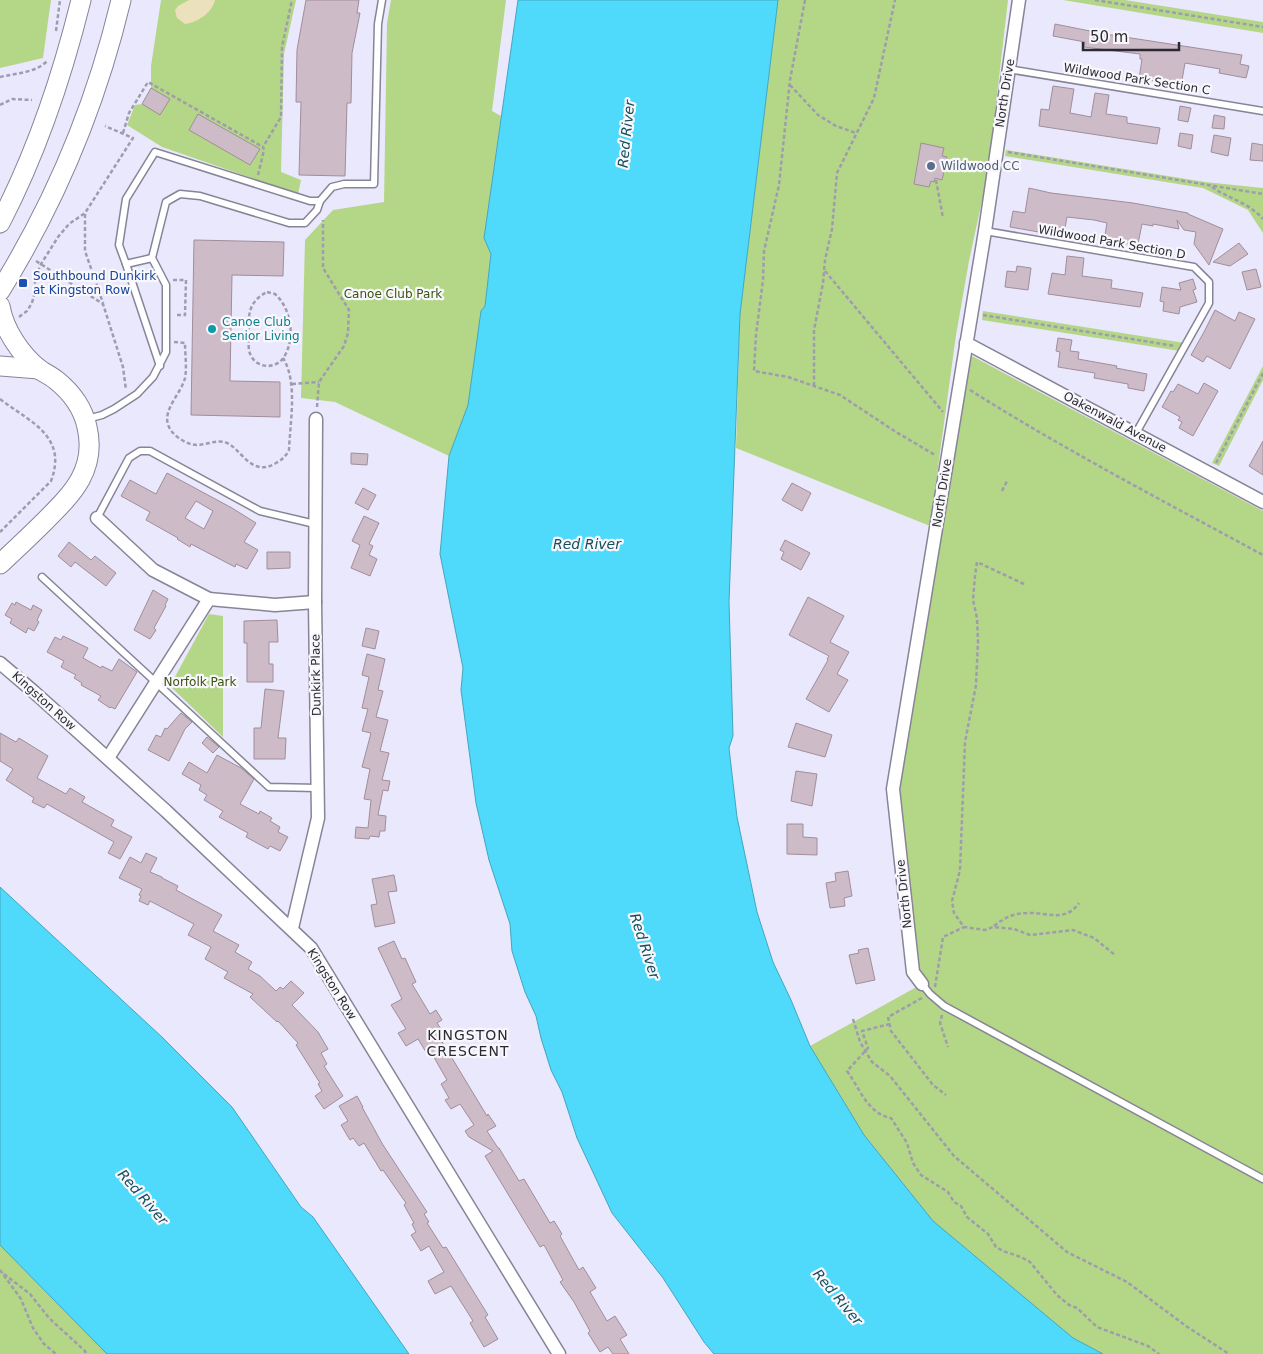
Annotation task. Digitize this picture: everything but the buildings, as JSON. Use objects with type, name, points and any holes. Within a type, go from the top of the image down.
[{"type":"main road","points":[[0,223],[30,160],[48,114],[60,77],[80,0]]},
{"type":"main road","points":[[0,291],[23,254],[57,188],[83,127],[101,74],[121,0]]},
{"type":"main road","points":[[0,306],[6,328],[20,348],[38,369],[56,380],[78,404],[86,419],[90,442],[89,455],[82,478],[72,494],[0,564]]},
{"type":"main road","points":[[0,366],[38,369]]},
{"type":"street","name":"North Drive","points":[[926,989],[913,972],[894,789],[985,231],[1019,0]]},
{"type":"street","name":"Oakenwald Avenue","points":[[966,343],[1263,502]]},
{"type":"street","name":"Dunkirk Place","points":[[292,928],[318,818],[315,602],[316,419]]},
{"type":"street","points":[[97,518],[153,570],[209,599],[275,606],[315,602]]},
{"type":"street","points":[[108,758],[209,599]]},
{"type":"street","name":"Kingston Row","points":[[0,663],[166,810],[311,948],[559,1354]]},
{"type":"lane","points":[[86,419],[102,415],[126,403],[146,386],[160,366],[166,352],[166,285],[152,258],[166,202],[180,194],[200,196],[290,224],[305,223],[317,210],[320,201],[332,187],[344,184],[374,184],[378,24],[382,0]]},
{"type":"lane","name":"Wildwood Park Section C","points":[[1008,69],[1263,110]]},
{"type":"lane","points":[[160,366],[119,245],[126,199],[155,152],[310,201],[320,201]]},
{"type":"lane","name":"Wildwood Park Section D","points":[[985,231],[1194,267],[1209,282],[1208,302],[1136,434]]},
{"type":"lane","points":[[126,264],[152,258]]},
{"type":"lane","points":[[97,518],[129,458],[140,450],[150,451],[260,511],[315,524]]},
{"type":"lane","points":[[42,578],[270,787],[318,788]]},
{"type":"lane","points":[[926,989],[944,1006],[1263,1179]]},
{"type":"path","points":[[55,34],[60,0]]},
{"type":"path","points":[[262,147],[281,118],[282,47],[292,0]]},
{"type":"path","points":[[805,0],[790,85],[780,185],[764,251],[764,280],[756,335],[754,371],[788,377],[840,395],[896,432],[947,462]]},
{"type":"path","points":[[814,386],[814,330],[832,229],[837,173],[874,98],[895,0]]},
{"type":"path","points":[[1095,0],[1263,27]]},
{"type":"path","points":[[0,77],[43,66],[48,60]]},
{"type":"path","points":[[123,133],[129,113],[148,82],[262,147],[264,150],[256,184]]},
{"type":"path","points":[[790,85],[818,115],[836,126],[856,133]]},
{"type":"path","points":[[0,105],[12,99],[32,100]]},
{"type":"path","points":[[6,328],[27,311],[32,303],[35,279],[41,264],[58,237],[69,224],[85,213],[133,138],[105,126]]},
{"type":"path","points":[[996,150],[1263,194]]},
{"type":"path","points":[[936,180],[943,218]]},
{"type":"path","points":[[1210,186],[1239,200],[1253,209],[1263,219]]},
{"type":"path","points":[[85,213],[86,251],[123,367],[126,403]]},
{"type":"path","points":[[316,419],[319,382],[344,346],[348,333],[349,310],[323,268],[323,220]]},
{"type":"path","points":[[23,254],[104,304]]},
{"type":"path","points":[[824,270],[954,424]]},
{"type":"path","points":[[166,285],[172,280],[186,280],[185,315],[173,315]]},
{"type":"path","points":[[173,333],[173,342],[185,343],[185,377],[180,391],[168,411],[167,420],[169,428],[177,436],[197,445],[222,441],[230,444],[242,458],[257,466],[274,465],[287,455],[289,450],[292,384],[284,358],[290,329],[286,308],[275,294],[267,292],[252,304],[249,316],[249,351],[256,363],[265,366],[275,365],[284,358]]},
{"type":"path","points":[[971,313],[1184,347]]},
{"type":"path","points":[[1210,474],[1263,374]]},
{"type":"path","points":[[292,384],[319,382]]},
{"type":"path","points":[[960,384],[1002,411],[1092,462],[1263,555]]},
{"type":"path","points":[[0,399],[43,431],[52,442],[56,454],[51,481],[0,532]]},
{"type":"path","points":[[1002,491],[1007,481]]},
{"type":"path","points":[[964,927],[954,914],[952,901],[960,870],[965,742],[976,685],[978,641],[974,576],[978,562],[1024,584]]},
{"type":"path","points":[[946,1095],[933,1085],[891,1032],[888,1017],[926,989],[935,991],[944,937],[964,927],[985,930],[993,927],[1006,917],[1027,913],[1064,915],[1074,911],[1079,902]]},
{"type":"path","points":[[993,927],[1014,928],[1030,935],[1072,930],[1094,938],[1115,955]]},
{"type":"path","points":[[944,1006],[940,1023],[948,1047]]},
{"type":"path","points":[[853,1019],[860,1042],[872,1062],[890,1076],[954,1156],[1067,1252],[1127,1282],[1186,1326],[1229,1354]]},
{"type":"path","points":[[890,1024],[862,1031],[868,1048],[847,1072],[860,1094],[874,1110],[881,1116],[891,1118],[907,1144],[913,1163],[921,1175],[948,1192],[954,1202],[961,1206],[967,1217],[988,1234],[996,1247],[1030,1262],[1057,1295],[1069,1305],[1077,1308],[1097,1327],[1148,1346],[1159,1354]]},
{"type":"path","points":[[0,1270],[30,1294],[49,1318],[86,1354]]},
{"type":"path","points":[[4,1274],[21,1299],[33,1328],[44,1344],[56,1354]]},
{"type":"green space","points":[[0,0],[51,0],[43,58],[0,68]]},
{"type":"green space","points":[[161,0],[296,0],[284,54],[281,172],[301,180],[298,194],[162,147],[127,125],[135,105],[142,104],[151,88],[151,66]]},
{"type":"green space","name":"Canoe Club Park","points":[[391,0],[506,0],[492,111],[501,116],[484,238],[491,254],[485,306],[481,311],[468,405],[449,456],[335,402],[301,398],[305,240],[333,210],[384,202],[387,23]]},
{"type":"green space","points":[[778,0],[1008,0],[988,173],[969,261],[956,335],[930,526],[736,448],[740,314]]},
{"type":"green space","points":[[1063,0],[1125,0],[1263,22],[1263,33]]},
{"type":"green space","points":[[1006,150],[1205,182],[1263,188],[1263,233],[1248,210],[1203,188],[1005,156]]},
{"type":"green space","points":[[983,311],[1185,343],[1180,351],[982,320]]},
{"type":"green space","points":[[972,356],[1263,511],[1263,1354],[1103,1354],[1073,1338],[933,1221],[864,1135],[810,1046],[922,984],[913,971],[893,789],[937,529]]},
{"type":"green space","points":[[1263,366],[1263,380],[1219,466],[1212,463]]},
{"type":"green space","name":"Norfolk Park","points":[[209,614],[223,616],[223,737],[170,686]]},
{"type":"green space","points":[[0,1245],[106,1352],[107,1354],[0,1354]]},
{"type":"sand","points":[[189,0],[215,0],[208,13],[195,21],[185,24],[177,18],[175,10],[178,6]]},
{"type":"water","name":"Red River","points":[[518,0],[778,0],[740,314],[729,602],[733,736],[729,748],[737,817],[757,912],[773,962],[810,1046],[864,1135],[933,1221],[1073,1338],[1103,1354],[714,1354],[704,1342],[663,1278],[612,1213],[577,1138],[562,1092],[551,1070],[536,1016],[525,992],[512,951],[510,924],[489,860],[476,803],[461,690],[463,668],[440,554],[449,456],[468,405],[481,311],[485,306],[491,254],[484,238]]},
{"type":"water","name":"Red River","points":[[0,887],[163,1038],[232,1107],[301,1207],[313,1217],[409,1354],[107,1354],[0,1245]]},
{"type":"place","name":"Wildwood CC","points":[[931,166]]},
{"type":"place","name":"Southbound Dunkirk at Kingston Row","points":[[23,283]]},
{"type":"place","name":"Canoe Club Senior Living","points":[[212,329]]},
{"type":"district","name":"KINGSTON CRESCENT","points":[[468,1044]]}]
